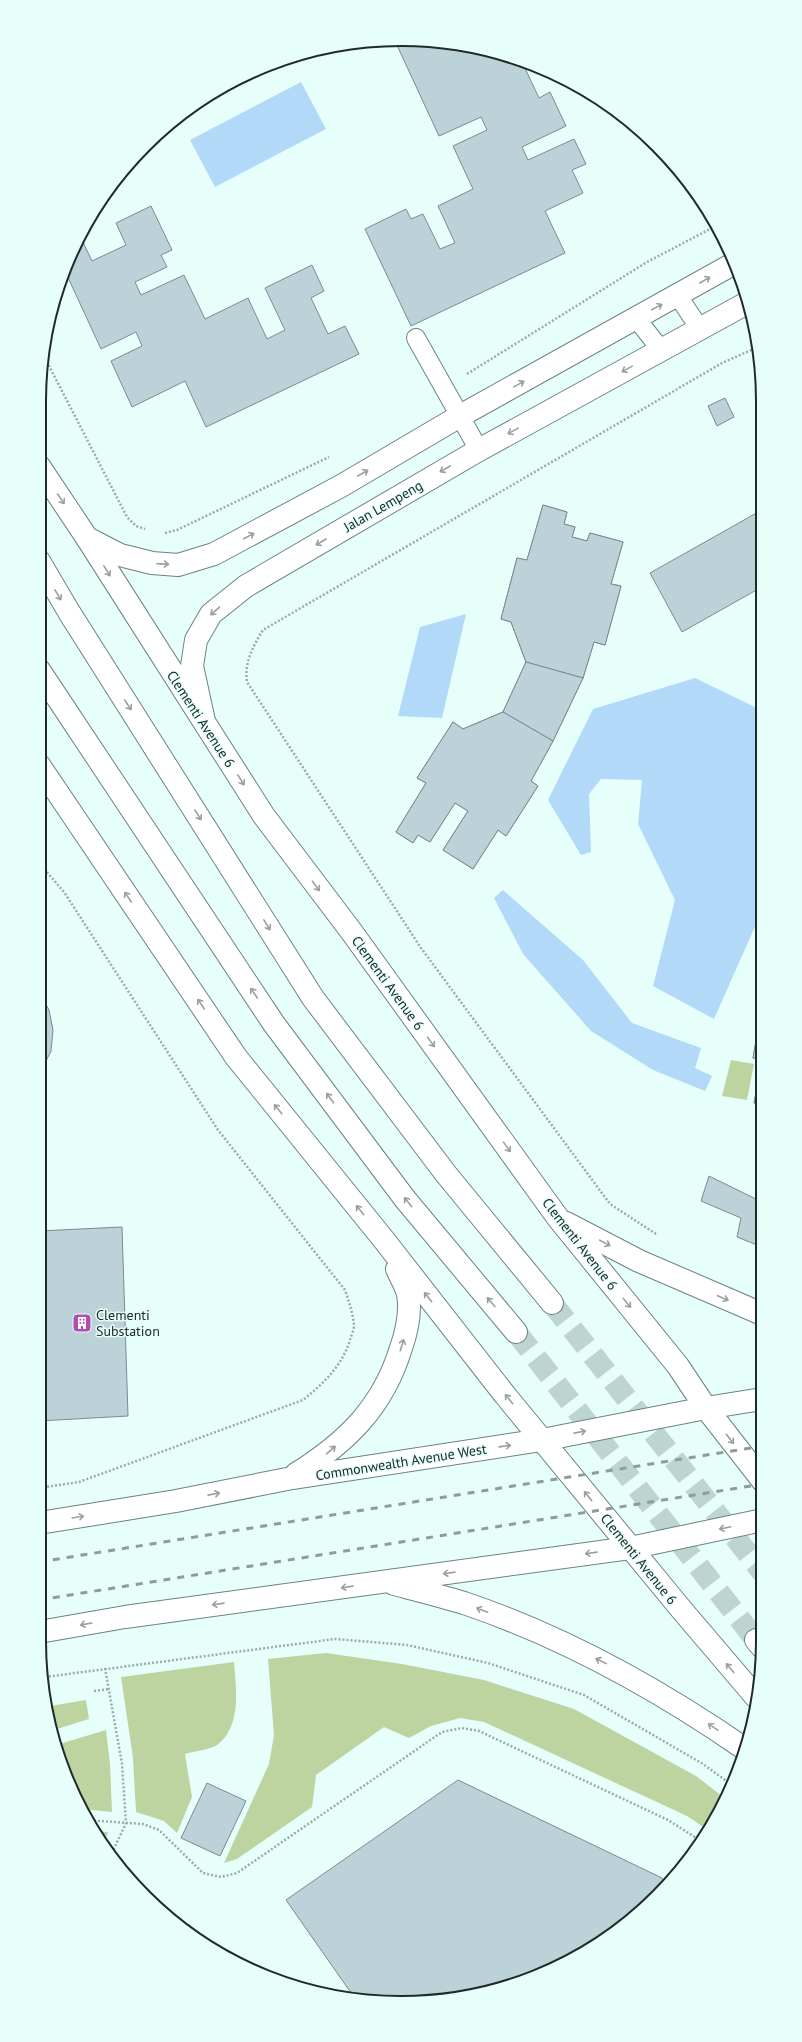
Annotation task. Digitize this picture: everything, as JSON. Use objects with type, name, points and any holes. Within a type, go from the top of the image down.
[{"type":"main road","points":[[87,538],[120,555],[152,563],[178,565],[214,554],[341,486],[460,416],[729,266]]},
{"type":"main road","name":"Jalan Lempeng","points":[[205,724],[192,666],[196,640],[211,614],[246,586],[479,450],[743,305]]},
{"type":"main road","name":"Clementi Avenue 6","points":[[46,476],[87,538],[149,638],[264,816],[351,931],[558,1218],[678,1366],[706,1408],[756,1472]]},
{"type":"main road","points":[[46,573],[68,612],[313,998],[446,1174],[552,1303]]},
{"type":"main road","points":[[46,681],[274,1024],[405,1199],[516,1332]]},
{"type":"main road","name":"Clementi Avenue 6","points":[[46,774],[236,1057],[384,1240],[542,1440],[630,1548],[752,1692]]},
{"type":"main road","points":[[558,1218],[639,1261],[756,1311]]},
{"type":"main road","points":[[287,1479],[324,1457],[354,1430],[377,1402],[395,1368],[408,1327],[408,1294],[384,1240]]},
{"type":"main road","name":"Commonwealth Avenue West","points":[[46,1522],[176,1501],[287,1479],[542,1440],[706,1408],[756,1400]]},
{"type":"main road","points":[[46,1631],[125,1617],[630,1548],[756,1521]]},
{"type":"main road","points":[[386,1582],[470,1606],[520,1625],[602,1662],[691,1712],[740,1745]]},
{"type":"lane","points":[[678,296],[700,329]]},
{"type":"lane","points":[[636,318],[661,350]]},
{"type":"lane","points":[[416,338],[479,450]]},
{"type":"path","points":[[444,388],[647,262],[711,229]]},
{"type":"path","points":[[661,1238],[610,1204],[421,948],[247,682],[245,670],[256,642],[263,630],[722,363],[752,350]]},
{"type":"path","points":[[48,364],[127,517],[136,526],[148,530]]},
{"type":"path","points":[[160,534],[177,530],[331,456]]},
{"type":"path","points":[[46,871],[64,892],[218,1130],[345,1290],[351,1308],[354,1327],[348,1347],[338,1366],[322,1385],[303,1400],[78,1482],[46,1487]]},
{"type":"path","points":[[48,1677],[334,1639],[407,1645],[488,1663],[584,1695],[703,1764],[727,1781]]},
{"type":"path","points":[[105,1668],[122,1764],[126,1823],[114,1849]]},
{"type":"path","points":[[94,1691],[109,1689]]},
{"type":"path","points":[[96,1821],[143,1824],[159,1830],[203,1873],[221,1877],[237,1873],[442,1732],[462,1728],[479,1731],[668,1820],[696,1838]]},
{"type":"green space","points":[[731,1060],[754,1064],[747,1100],[722,1096]]},
{"type":"green space","points":[[326,1653],[402,1664],[484,1680],[574,1709],[696,1776],[721,1795],[703,1827],[687,1816],[484,1722],[460,1718],[431,1726],[409,1738],[384,1727],[316,1775],[312,1807],[237,1859],[224,1863],[269,1764],[274,1735],[268,1659]]},
{"type":"green space","points":[[234,1662],[236,1706],[234,1718],[225,1737],[217,1745],[185,1754],[192,1797],[177,1833],[164,1821],[136,1812],[133,1758],[121,1677]]},
{"type":"green space","points":[[86,1700],[89,1719],[57,1729],[52,1706]]},
{"type":"green space","points":[[106,1730],[110,1764],[112,1812],[89,1810],[73,1777],[61,1743]]},
{"type":"green space","points":[[102,1832],[108,1832],[106,1838]]},
{"type":"water","points":[[301,82],[326,129],[215,187],[190,140]]},
{"type":"water","points":[[466,614],[442,718],[398,716],[420,627]]},
{"type":"water","points":[[695,678],[756,708],[756,924],[714,1019],[653,986],[675,900],[638,824],[642,780],[601,779],[589,794],[591,852],[581,855],[548,800],[593,709]]},
{"type":"water","points":[[503,890],[583,960],[632,1023],[701,1048],[695,1068],[712,1076],[705,1091],[653,1070],[591,1031],[523,954],[494,898]]},
{"type":"building","points":[[397,46],[447,49],[470,53],[493,58],[525,69],[539,98],[550,92],[566,126],[522,147],[528,160],[574,139],[586,164],[572,170],[583,193],[545,211],[565,253],[411,326],[365,229],[406,209],[411,219],[423,214],[440,249],[455,243],[438,206],[473,189],[453,146],[487,130],[481,117],[439,136]]},
{"type":"building","points":[[151,206],[172,250],[161,255],[167,267],[135,282],[141,295],[184,275],[205,319],[248,298],[267,339],[285,330],[265,288],[312,265],[324,291],[311,298],[328,334],[345,326],[359,354],[206,427],[185,381],[132,407],[111,361],[142,346],[136,332],[101,349],[68,278],[83,243],[92,261],[126,245],[116,223]]},
{"type":"building","points":[[725,398],[734,417],[717,426],[708,406]]},
{"type":"building","points":[[543,505],[567,512],[564,524],[575,527],[572,537],[587,541],[590,533],[623,542],[611,584],[621,586],[605,645],[594,642],[583,678],[553,741],[531,781],[538,786],[506,836],[498,830],[473,869],[443,850],[468,811],[455,803],[430,842],[418,835],[413,843],[396,832],[426,783],[417,778],[453,722],[463,729],[503,712],[526,662],[511,622],[501,619],[517,558],[527,560]]},
{"type":"building","points":[[543,505],[567,512],[564,524],[575,527],[572,537],[587,541],[590,533],[623,542],[611,584],[621,586],[605,645],[594,642],[583,678],[526,662],[511,622],[501,619],[517,558],[527,560]]},
{"type":"building","points":[[756,513],[756,590],[682,632],[650,573]]},
{"type":"building","points":[[526,662],[583,678],[553,741],[503,712]]},
{"type":"building","points":[[503,712],[553,741],[531,781],[538,786],[506,836],[498,830],[473,869],[443,850],[468,811],[455,803],[430,842],[418,835],[413,843],[396,832],[426,783],[417,778],[453,722],[463,729]]},
{"type":"building","points":[[46,1005],[49,1010],[53,1030],[51,1051],[46,1061]]},
{"type":"building","points":[[756,1041],[756,1059],[753,1058]]},
{"type":"building","points":[[756,1041],[756,1059],[753,1058]]},
{"type":"building","points":[[756,1093],[756,1103],[754,1103]]},
{"type":"building","points":[[756,1093],[756,1103],[754,1103]]},
{"type":"building","points":[[709,1176],[756,1199],[756,1245],[737,1237],[741,1218],[701,1201]]},
{"type":"building","name":"Clementi Substation","points":[[122,1227],[128,1416],[46,1421],[46,1231]]},
{"type":"building","points":[[458,1780],[662,1878],[663,1880],[635,1908],[617,1923],[598,1936],[558,1959],[537,1969],[493,1984],[447,1993],[424,1995],[401,1996],[351,1992],[286,1900]]},
{"type":"building","points":[[207,1783],[246,1801],[220,1856],[181,1838]]},
{"type":"tunnel","points":[[552,1303],[756,1564]]},
{"type":"tunnel","points":[[516,1332],[756,1640]]},
{"type":"railway","points":[[46,1561],[756,1447]]},
{"type":"railway","points":[[46,1599],[756,1485]]},
{"type":"place","name":"Clementi Substation","points":[[82,1323]]}]
